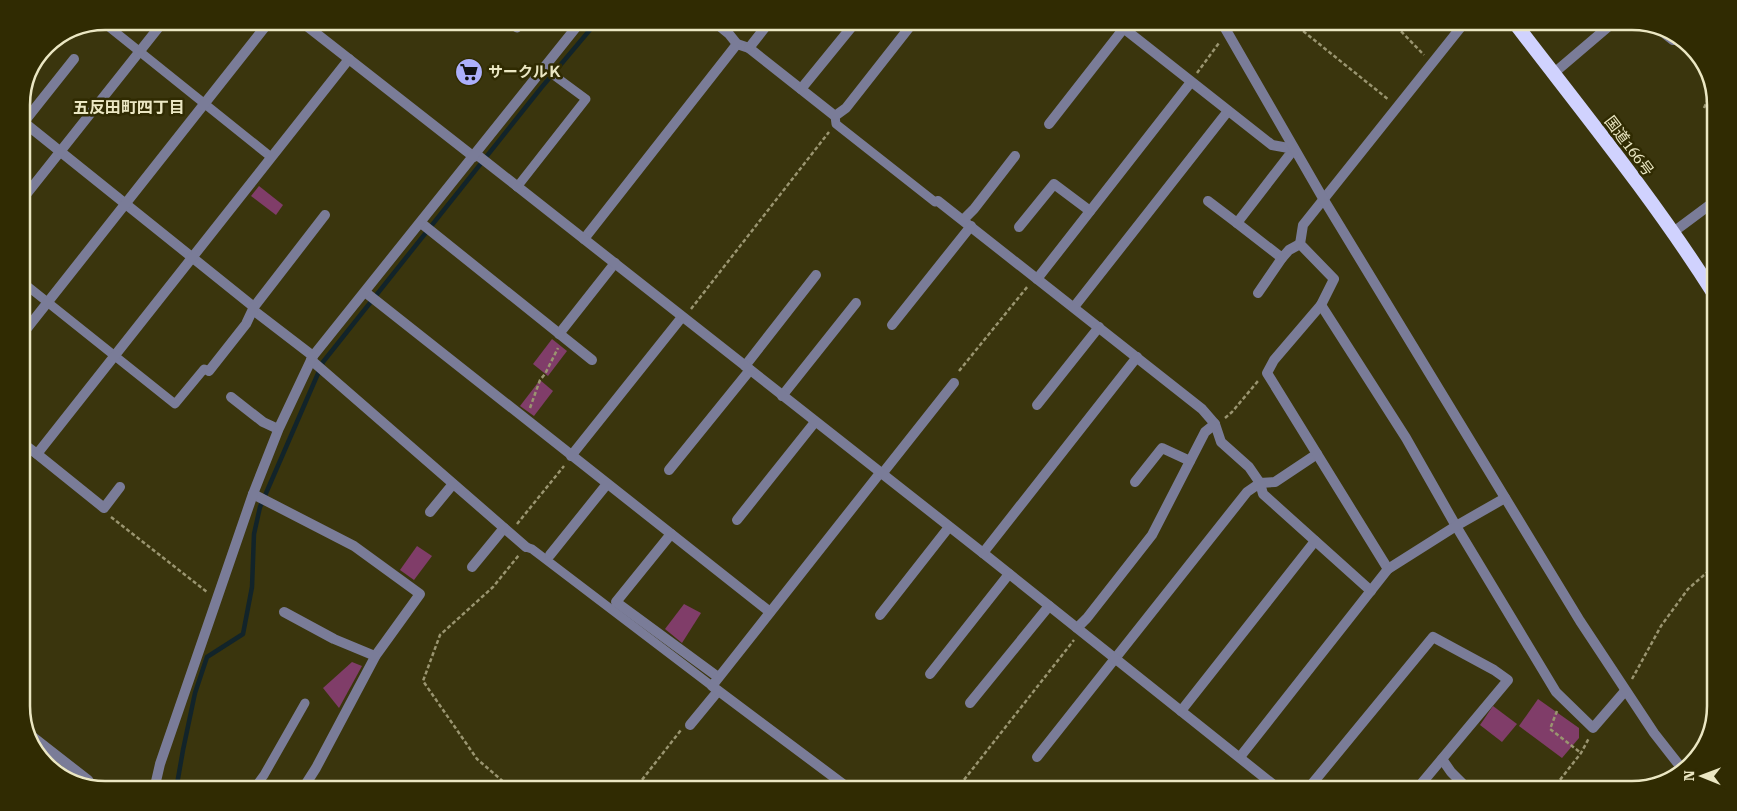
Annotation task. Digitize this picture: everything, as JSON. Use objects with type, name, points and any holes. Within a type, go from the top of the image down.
[{"type":"highway","name":"国道166号","points":[[1520,30],[1626,169],[1707,284]]},
{"type":"street","points":[[30,189],[157,30]]},
{"type":"street","points":[[30,325],[263,30]]},
{"type":"street","points":[[312,30],[584,239],[1269,781]]},
{"type":"street","points":[[156,781],[160,764],[216,599],[256,495],[278,429],[316,363],[371,296],[422,225],[480,158],[575,30]]},
{"type":"street","points":[[724,30],[736,44],[750,48],[836,120],[907,30]]},
{"type":"street","points":[[750,48],[763,30]]},
{"type":"street","points":[[801,89],[849,30]]},
{"type":"street","points":[[1049,124],[1117,30]]},
{"type":"street","points":[[1125,30],[1272,145],[1294,149]]},
{"type":"street","points":[[1226,30],[1324,200],[1580,621],[1654,733],[1677,762]]},
{"type":"street","points":[[1300,244],[1303,225],[1459,30]]},
{"type":"street","points":[[1554,73],[1604,30]]},
{"type":"street","points":[[584,239],[736,44]]},
{"type":"street","points":[[30,111],[74,59]]},
{"type":"street","points":[[37,454],[349,59]]},
{"type":"street","points":[[1036,278],[1191,82]]},
{"type":"street","points":[[1074,307],[1228,111]]},
{"type":"street","points":[[30,127],[253,308],[526,547]]},
{"type":"street","points":[[1237,223],[1294,149]]},
{"type":"street","points":[[892,325],[966,223],[974,209],[1015,156]]},
{"type":"street","points":[[1019,227],[1054,184],[1090,211]]},
{"type":"street","points":[[938,201],[1202,409],[1215,424],[1221,442],[1248,467],[1260,483],[1263,494],[1371,591]]},
{"type":"street","points":[[1208,202],[1282,258]]},
{"type":"street","points":[[1672,233],[1707,207]]},
{"type":"street","points":[[209,370],[246,324],[253,308],[325,215]]},
{"type":"street","points":[[422,225],[592,360]]},
{"type":"street","points":[[1258,293],[1282,258],[1289,250],[1300,244]]},
{"type":"street","points":[[1300,244],[1334,279],[1321,305],[1274,360],[1267,373],[1388,569]]},
{"type":"street","points":[[563,337],[615,264]]},
{"type":"street","points":[[669,470],[816,275]]},
{"type":"street","points":[[371,296],[770,612]]},
{"type":"street","points":[[782,396],[856,303]]},
{"type":"street","points":[[1321,305],[1406,438],[1456,526],[1556,692],[1593,728],[1626,692]]},
{"type":"street","points":[[572,456],[683,317]]},
{"type":"street","points":[[1037,405],[1099,327]]},
{"type":"street","points":[[982,553],[1138,357]]},
{"type":"street","points":[[690,725],[715,688],[718,677],[954,383]]},
{"type":"street","points":[[231,397],[263,422],[278,429]]},
{"type":"street","points":[[737,520],[815,422]]},
{"type":"street","points":[[1077,628],[1087,618],[1152,535],[1205,432],[1215,424]]},
{"type":"street","points":[[1135,482],[1162,448],[1190,461]]},
{"type":"street","points":[[30,449],[104,508],[120,487]]},
{"type":"street","points":[[1037,757],[1247,492],[1260,483],[1275,482],[1316,454]]},
{"type":"street","points":[[430,512],[453,484]]},
{"type":"street","points":[[550,555],[606,484]]},
{"type":"street","points":[[256,495],[354,546],[420,594],[375,656],[308,781]]},
{"type":"street","points":[[1240,757],[1388,569],[1505,498]]},
{"type":"street","points":[[880,615],[949,527]]},
{"type":"street","points":[[472,567],[507,531]]},
{"type":"street","points":[[671,534],[616,602],[718,677]]},
{"type":"street","points":[[1181,711],[1316,541]]},
{"type":"street","points":[[930,674],[1009,574]]},
{"type":"street","points":[[970,703],[1049,606]]},
{"type":"street","points":[[284,612],[334,639],[375,656]]},
{"type":"street","points":[[1314,781],[1433,637],[1494,670],[1508,680],[1423,781]]},
{"type":"street","points":[[715,688],[839,781]]},
{"type":"street","points":[[40,743],[86,779]]},
{"type":"street","points":[[1442,758],[1451,772],[1460,781]]},
{"type":"lane","points":[[113,30],[271,157]]},
{"type":"lane","points":[[517,187],[586,99],[546,70]]},
{"type":"lane","points":[[836,120],[935,202],[938,201]]},
{"type":"lane","points":[[30,288],[175,404],[204,369],[209,370]]},
{"type":"lane","points":[[526,547],[532,549],[715,688]]},
{"type":"lane","points":[[260,781],[305,703]]},
{"type":"path","points":[[1191,82],[1222,30]]},
{"type":"path","points":[[1302,30],[1398,108]]},
{"type":"path","points":[[1400,30],[1433,64]]},
{"type":"path","points":[[1704,108],[1707,102]]},
{"type":"path","points":[[683,317],[836,120]]},
{"type":"path","points":[[954,383],[953,379],[1036,278]]},
{"type":"path","points":[[524,418],[540,380],[545,374],[563,337]]},
{"type":"path","points":[[1215,424],[1232,412],[1256,383],[1267,373]]},
{"type":"path","points":[[507,531],[572,456]]},
{"type":"path","points":[[104,508],[112,519],[216,599]]},
{"type":"path","points":[[503,781],[477,759],[423,681],[440,635],[492,587],[526,547]]},
{"type":"path","points":[[1626,692],[1661,626],[1688,588],[1707,572]]},
{"type":"path","points":[[963,781],[1074,640],[1077,628]]},
{"type":"path","points":[[1565,700],[1559,706],[1550,728],[1581,753]]},
{"type":"path","points":[[641,781],[685,724],[690,725]]},
{"type":"path","points":[[1559,781],[1581,753],[1593,728]]},
{"type":"shaded area","points":[[259,186],[283,205],[276,215],[251,196]]},
{"type":"shaded area","points":[[552,339],[567,351],[548,376],[533,364]]},
{"type":"shaded area","points":[[540,380],[553,391],[534,416],[520,406]]},
{"type":"shaded area","points":[[417,546],[432,556],[414,580],[400,570]]},
{"type":"shaded area","points":[[684,604],[701,613],[682,643],[665,629]]},
{"type":"shaded area","points":[[352,662],[362,666],[339,708],[323,688]]},
{"type":"shaded area","points":[[1538,699],[1579,728],[1579,738],[1562,758],[1519,726]]},
{"type":"shaded area","points":[[1493,706],[1517,724],[1502,742],[1480,725]]},
{"type":"waterway","points":[[178,781],[195,693],[207,657],[243,634],[252,587],[254,534],[260,507],[323,362],[541,88],[590,30]]},
{"type":"place","name":"サークルＫ","points":[[469,72]]},
{"type":"district","name":"五反田町四丁目","points":[[129,107]]}]
